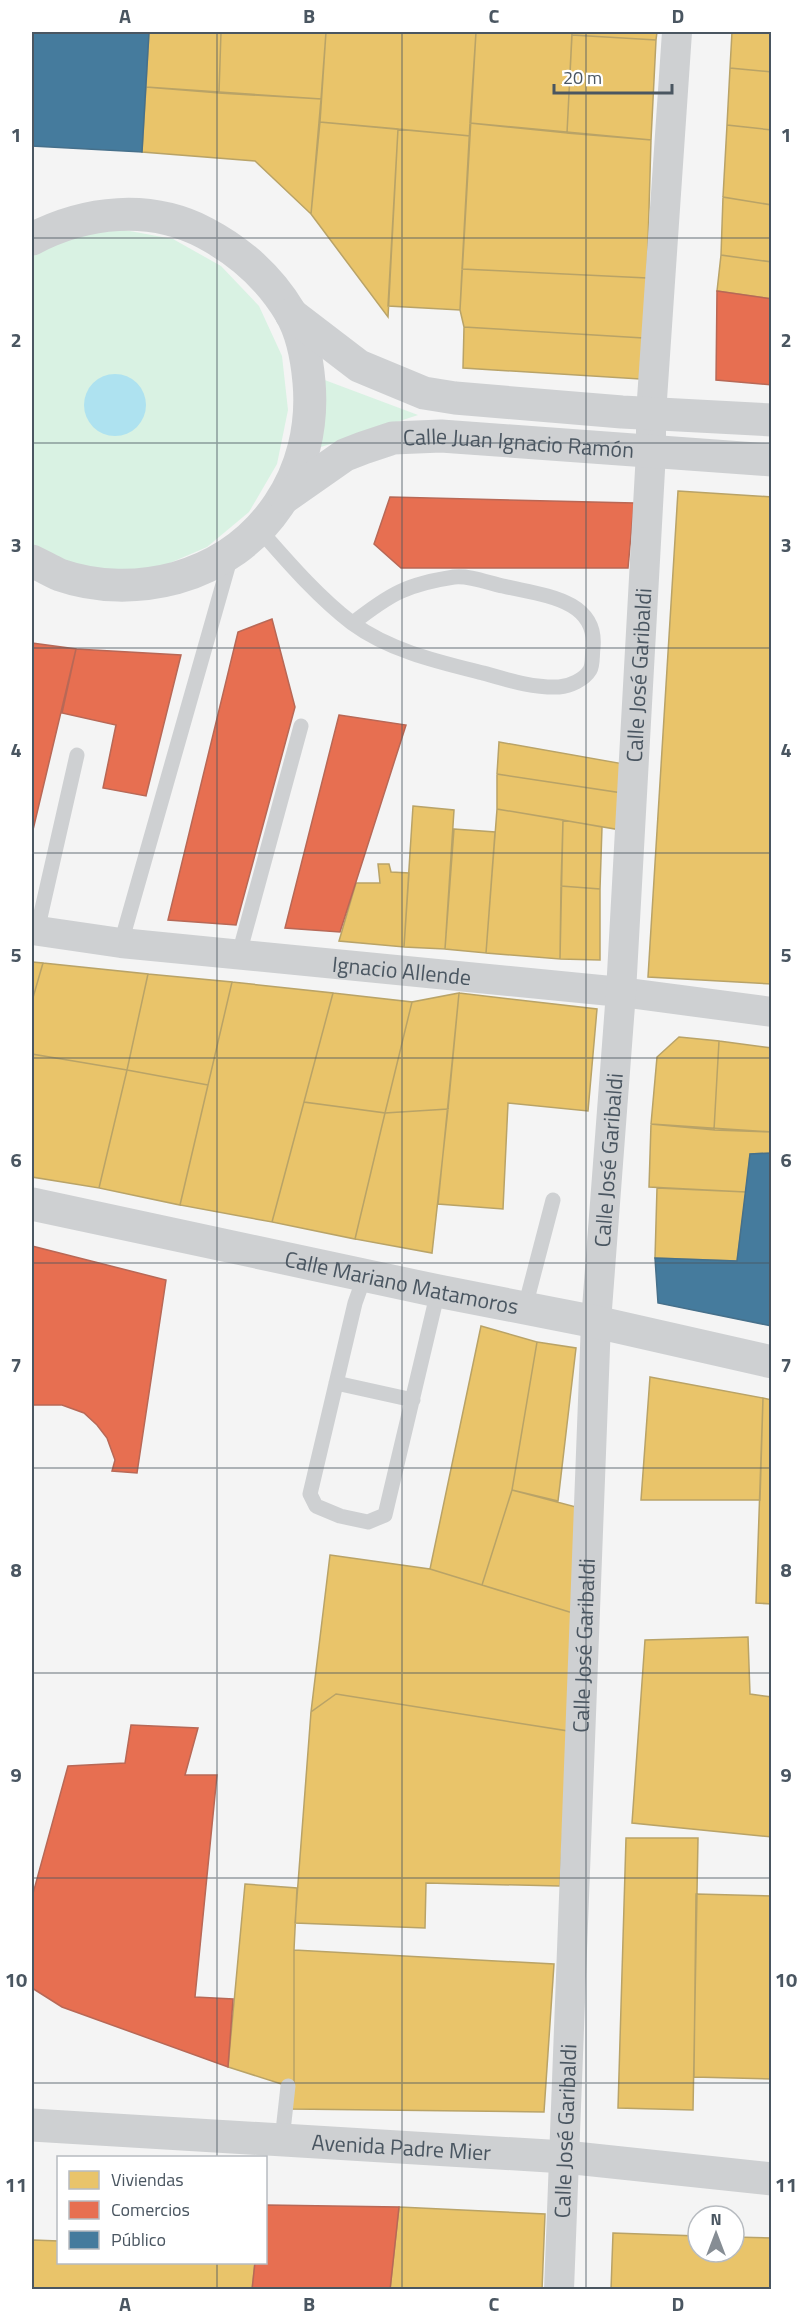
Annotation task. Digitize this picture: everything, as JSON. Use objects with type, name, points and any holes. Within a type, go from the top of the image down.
[{"type":"street","name":"Calle José Garibaldi","points":[[559,2289],[596,1322],[621,992],[651,452],[651,414],[677,32]]},
{"type":"street","points":[[32,240],[57,226],[102,215],[147,215],[191,226],[232,247],[265,277],[291,314],[307,359],[312,407],[304,455],[284,498],[259,529],[232,553],[200,571],[154,584],[107,585],[60,575],[32,561]]},
{"type":"street","name":"Calle Juan Ignacio Ramón","points":[[291,314],[359,366],[424,393],[466,399],[651,414],[771,420]]},
{"type":"street","name":"Calle Juan Ignacio Ramón","points":[[284,498],[345,455],[393,438],[441,436],[771,460]]},
{"type":"street","name":"Ignacio Allende","points":[[34,931],[121,943],[621,992],[771,1012]]},
{"type":"street","name":"Calle Mariano Matamoros","points":[[32,1204],[438,1291],[596,1322],[771,1362]]},
{"type":"street","name":"Avenida Padre Mier","points":[[32,2125],[565,2157],[771,2179]]},
{"type":"lane","points":[[259,529],[301,577],[353,623],[398,648],[532,686],[561,687],[582,680],[591,669],[594,638],[588,618],[574,607],[554,598],[458,576],[403,588],[353,623]]},
{"type":"lane","points":[[121,943],[232,553]]},
{"type":"lane","points":[[239,954],[301,726]]},
{"type":"lane","points":[[34,931],[77,755]]},
{"type":"lane","points":[[525,1307],[553,1200]]},
{"type":"lane","points":[[365,1275],[355,1304],[310,1494],[316,1506],[340,1516],[368,1522],[386,1515],[438,1291]]},
{"type":"lane","points":[[336,1383],[413,1400]]},
{"type":"lane","points":[[282,2140],[288,2086]]},
{"type":"green space","points":[[119,229],[173,239],[221,266],[259,306],[282,356],[288,410],[277,464],[249,512],[207,547],[156,569],[101,574],[32,551],[32,253],[60,238]]},
{"type":"green space","points":[[322,379],[418,415],[318,448]]},
{"type":"water","points":[[115,374],[137,383],[146,405],[137,427],[115,436],[93,427],[84,405],[93,383]]},
{"type":"building: Viviendas","points":[[149,32],[221,32],[219,93],[146,87]]},
{"type":"building: Viviendas","points":[[221,32],[326,32],[321,99],[219,93]]},
{"type":"building: Viviendas","points":[[326,32],[476,32],[470,136],[320,122]]},
{"type":"building: Viviendas","points":[[476,32],[572,32],[567,133],[470,123]]},
{"type":"building: Viviendas","points":[[572,32],[657,32],[656,40],[572,35]]},
{"type":"building: Viviendas","points":[[732,32],[772,32],[772,72],[730,68]]},
{"type":"building: Viviendas","points":[[572,35],[656,40],[651,140],[567,133]]},
{"type":"building: Viviendas","points":[[730,68],[772,72],[772,130],[727,125]]},
{"type":"building: Viviendas","points":[[146,87],[321,99],[311,214],[255,161],[142,152]]},
{"type":"building: Viviendas","points":[[320,122],[398,129],[388,317],[311,214]]},
{"type":"building: Viviendas","points":[[470,123],[651,140],[647,278],[462,269]]},
{"type":"building: Viviendas","points":[[727,125],[772,130],[772,205],[723,197]]},
{"type":"building: Viviendas","points":[[398,129],[470,136],[460,310],[388,306]]},
{"type":"building: Viviendas","points":[[723,197],[772,205],[772,262],[721,255]]},
{"type":"building: Viviendas","points":[[721,255],[772,262],[772,299],[717,291]]},
{"type":"building: Viviendas","points":[[462,269],[647,278],[643,338],[464,327],[460,310]]},
{"type":"building: Viviendas","points":[[464,327],[643,338],[640,379],[463,368]]},
{"type":"building: Viviendas","points":[[678,491],[772,497],[772,984],[648,977]]},
{"type":"building: Viviendas","points":[[499,742],[624,764],[622,793],[497,774]]},
{"type":"building: Viviendas","points":[[497,774],[622,793],[621,830],[497,809]]},
{"type":"building: Viviendas","points":[[413,806],[454,810],[445,949],[404,947]]},
{"type":"building: Viviendas","points":[[497,809],[563,820],[560,959],[486,953]]},
{"type":"building: Viviendas","points":[[563,820],[602,827],[600,889],[561,886]]},
{"type":"building: Viviendas","points":[[454,829],[495,832],[486,953],[445,949]]},
{"type":"building: Viviendas","points":[[378,864],[389,864],[391,872],[409,873],[404,947],[339,941],[356,883],[380,883]]},
{"type":"building: Viviendas","points":[[561,886],[600,889],[600,960],[560,959]]},
{"type":"building: Viviendas","points":[[32,962],[43,963],[32,1001]]},
{"type":"building: Viviendas","points":[[43,963],[148,974],[127,1070],[32,1054],[32,1001]]},
{"type":"building: Viviendas","points":[[148,974],[232,982],[208,1085],[127,1070]]},
{"type":"building: Viviendas","points":[[232,982],[333,993],[272,1222],[180,1205]]},
{"type":"building: Viviendas","points":[[333,993],[412,1002],[385,1113],[304,1102]]},
{"type":"building: Viviendas","points":[[459,993],[597,1009],[588,1111],[508,1103],[503,1209],[438,1204]]},
{"type":"building: Viviendas","points":[[459,993],[448,1109],[385,1113],[412,1002]]},
{"type":"building: Viviendas","points":[[679,1037],[719,1041],[714,1130],[651,1124],[657,1057]]},
{"type":"building: Viviendas","points":[[719,1041],[772,1048],[772,1132],[714,1130]]},
{"type":"building: Viviendas","points":[[32,1054],[127,1070],[99,1188],[32,1177]]},
{"type":"building: Viviendas","points":[[127,1070],[208,1085],[180,1205],[99,1188]]},
{"type":"building: Viviendas","points":[[304,1102],[385,1113],[355,1239],[272,1222]]},
{"type":"building: Viviendas","points":[[448,1109],[432,1253],[355,1239],[385,1113]]},
{"type":"building: Viviendas","points":[[651,1124],[772,1132],[772,1153],[750,1154],[746,1192],[649,1187]]},
{"type":"building: Viviendas","points":[[657,1188],[746,1192],[737,1261],[655,1258]]},
{"type":"building: Viviendas","points":[[481,1326],[537,1342],[512,1490],[482,1585],[430,1569]]},
{"type":"building: Viviendas","points":[[537,1342],[576,1348],[558,1501],[512,1490]]},
{"type":"building: Viviendas","points":[[650,1377],[763,1398],[760,1500],[641,1500]]},
{"type":"building: Viviendas","points":[[763,1398],[772,1400],[772,1604],[756,1603]]},
{"type":"building: Viviendas","points":[[512,1490],[576,1507],[576,1614],[482,1585]]},
{"type":"building: Viviendas","points":[[330,1555],[430,1569],[576,1614],[568,1731],[336,1694],[311,1712]]},
{"type":"building: Viviendas","points":[[748,1637],[750,1694],[772,1697],[772,1837],[632,1823],[645,1640]]},
{"type":"building: Viviendas","points":[[336,1694],[568,1731],[560,1886],[426,1883],[425,1928],[295,1923],[311,1712]]},
{"type":"building: Viviendas","points":[[626,1838],[698,1838],[693,2110],[618,2108]]},
{"type":"building: Viviendas","points":[[245,1884],[297,1888],[294,1950],[294,2088],[228,2067]]},
{"type":"building: Viviendas","points":[[696,1894],[772,1896],[772,2079],[694,2077]]},
{"type":"building: Viviendas","points":[[294,1950],[554,1964],[544,2112],[291,2109],[294,2088]]},
{"type":"building: Viviendas","points":[[399,2207],[545,2214],[542,2290],[390,2290]]},
{"type":"building: Viviendas","points":[[613,2233],[686,2236],[686,2264],[746,2264],[746,2237],[772,2238],[772,2290],[611,2290]]},
{"type":"building: Viviendas","points":[[33,2240],[57,2241],[57,2264],[255,2264],[252,2290],[33,2290]]},
{"type":"building: Comercios","points":[[717,291],[772,299],[772,385],[716,380]]},
{"type":"building: Comercios","points":[[390,497],[634,503],[628,568],[401,568],[374,544]]},
{"type":"building: Comercios","points":[[272,619],[295,707],[236,925],[168,920],[238,632]]},
{"type":"building: Comercios","points":[[32,643],[76,649],[32,834]]},
{"type":"building: Comercios","points":[[76,649],[181,655],[146,796],[103,788],[116,725],[62,713]]},
{"type":"building: Comercios","points":[[339,715],[406,725],[340,932],[285,928]]},
{"type":"building: Comercios","points":[[32,1246],[166,1280],[137,1473],[112,1471],[115,1460],[107,1438],[84,1413],[62,1405],[32,1405]]},
{"type":"building: Comercios","points":[[131,1725],[198,1728],[185,1775],[217,1775],[195,1997],[233,1999],[228,2067],[62,2007],[32,1988],[32,1897],[68,1766],[125,1763]]},
{"type":"building: Comercios","points":[[267,2205],[399,2207],[390,2290],[252,2290],[255,2264],[267,2264]]},
{"type":"building: Público","points":[[32,32],[149,32],[142,152],[32,146]]},
{"type":"building: Público","points":[[772,1153],[772,1326],[658,1303],[655,1258],[737,1261],[750,1154]]}]
